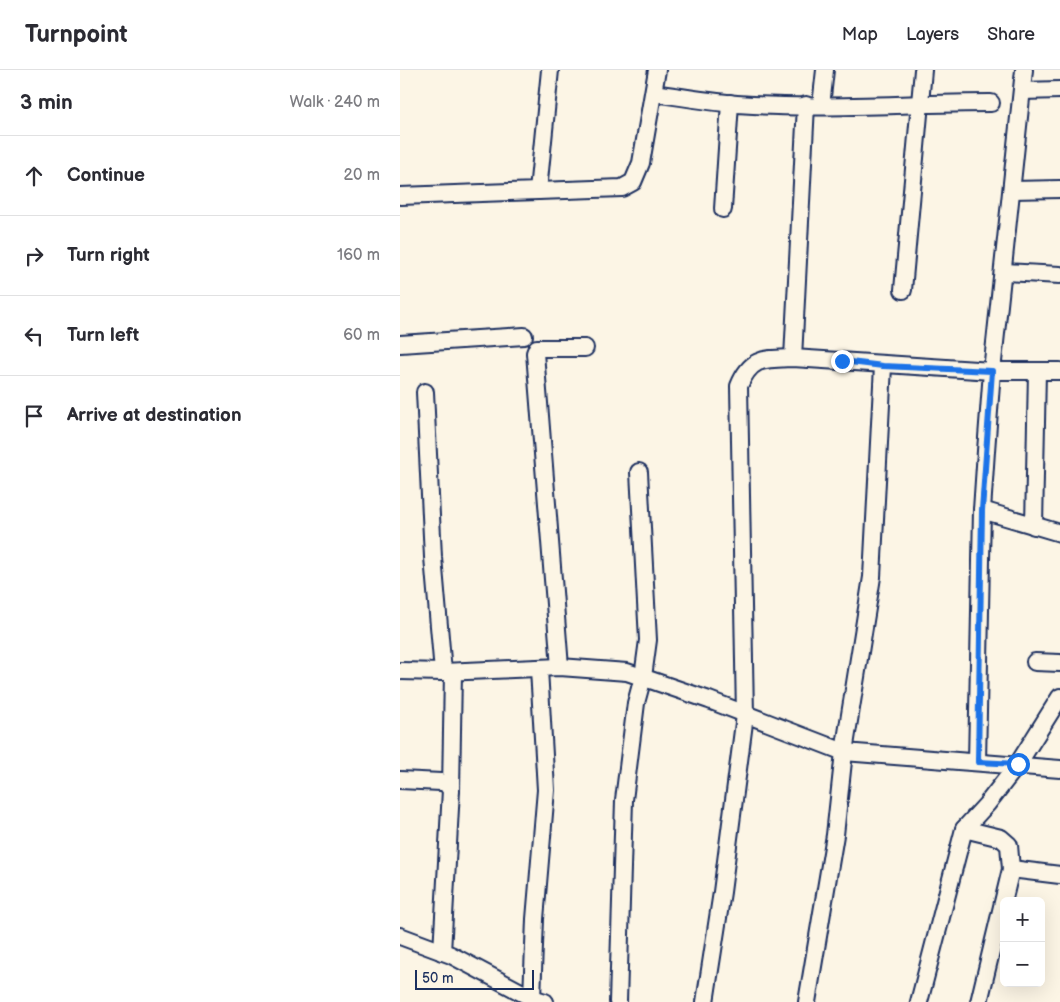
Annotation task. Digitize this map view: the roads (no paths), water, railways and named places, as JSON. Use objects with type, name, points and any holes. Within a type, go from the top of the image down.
[{"type":"street","points":[[538,191],[550,70]]},
{"type":"street","points":[[400,196],[622,188],[633,182],[642,164],[656,70]]},
{"type":"street","points":[[792,358],[814,106],[825,70]]},
{"type":"street","points":[[903,290],[923,70]]},
{"type":"street","points":[[978,762],[982,510],[992,371],[1024,70]]},
{"type":"street","points":[[1022,92],[1060,90]]},
{"type":"street","points":[[654,93],[730,103],[814,106],[991,103]]},
{"type":"street","points":[[723,208],[730,103]]},
{"type":"street","points":[[1012,190],[1060,189]]},
{"type":"street","points":[[1004,272],[1060,275]]},
{"type":"street","points":[[400,344],[524,336]]},
{"type":"street","points":[[560,667],[535,353],[537,348],[585,348]]},
{"type":"street","points":[[705,1002],[722,892],[745,715],[739,386],[744,372],[752,364],[764,359],[792,358],[883,366],[992,371],[1060,371]]},
{"type":"street","points":[[807,1002],[835,835],[844,752],[872,577],[883,366]]},
{"type":"street","points":[[1034,526],[1037,371]]},
{"type":"street","points":[[425,392],[433,557],[448,672],[451,790],[442,952]]},
{"type":"street","points":[[618,1002],[624,800],[636,703],[643,676],[648,640],[639,472]]},
{"type":"street","points":[[982,510],[1060,533]]},
{"type":"street","points":[[1035,662],[1060,663]]},
{"type":"street","points":[[400,671],[448,672],[560,667],[627,672],[643,676],[844,752],[1018,764],[1060,769]]},
{"type":"street","points":[[400,936],[442,952],[539,1000],[535,919],[546,790],[540,669]]},
{"type":"street","points":[[919,1002],[964,829],[987,804],[1018,764],[1060,697]]},
{"type":"street","points":[[400,780],[441,782],[446,783],[451,790]]},
{"type":"street","points":[[964,829],[997,836],[1006,841],[1009,846],[1010,869],[979,1002]]},
{"type":"street","points":[[1010,869],[1060,875]]}]
